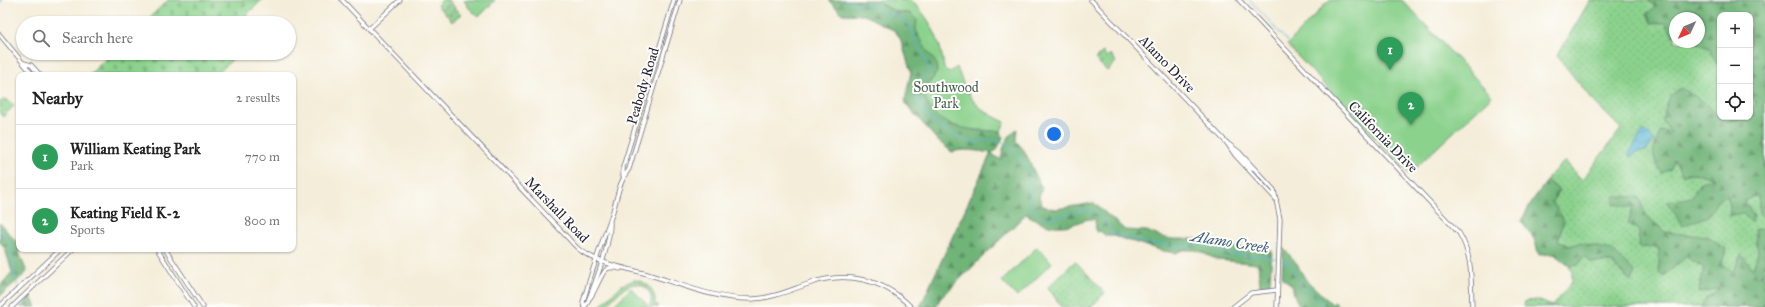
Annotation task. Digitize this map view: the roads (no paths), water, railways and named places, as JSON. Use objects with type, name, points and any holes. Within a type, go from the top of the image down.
[{"type":"main road","name":"Marshall Road","points":[[342,0],[575,246],[583,252],[596,259],[625,269],[731,298],[762,298],[778,295],[830,277],[855,278],[872,282],[889,289],[911,307]]},
{"type":"main road","points":[[370,29],[400,0]]},
{"type":"main road","name":"Peabody Road","points":[[584,307],[583,302],[603,236],[610,221],[623,176],[623,167],[674,0]]},
{"type":"main road","name":"Peabody Road","points":[[623,176],[629,169],[680,0]]},
{"type":"main road","name":"Alamo Drive","points":[[1091,0],[1227,143],[1234,147],[1274,190],[1280,219],[1277,290],[1278,307]]},
{"type":"main road","name":"California Drive","points":[[1239,0],[1459,233],[1464,243],[1470,266],[1472,307]]},
{"type":"main road","points":[[0,35],[16,54]]},
{"type":"main road","points":[[21,60],[30,72]]},
{"type":"main road","points":[[24,63],[31,65],[37,72]]},
{"type":"main road","name":"Alamo Drive","points":[[1227,143],[1230,150],[1276,199]]},
{"type":"main road","points":[[1230,150],[1258,172]]},
{"type":"main road","name":"Peabody Road","points":[[584,307],[589,299],[602,261],[610,230],[610,221]]},
{"type":"main road","points":[[0,306],[58,252]]},
{"type":"main road","points":[[14,306],[70,252]]},
{"type":"main road","points":[[159,252],[194,307]]},
{"type":"main road","points":[[167,252],[203,307]]},
{"type":"main road","points":[[589,299],[595,292],[607,268],[625,269]]},
{"type":"main road","points":[[1233,307],[1251,293],[1277,290]]},
{"type":"water","points":[[1642,132],[1649,134],[1654,141],[1646,151],[1637,152],[1630,157],[1629,154]]},
{"type":"waterway","name":"Alamo Creek","points":[[844,0],[855,4],[872,5],[887,15],[894,15],[908,23],[912,29],[918,48],[923,53],[929,71],[917,84],[917,93],[923,109],[941,128],[964,141],[976,142],[997,140],[1012,148],[1026,166],[1030,176],[1031,203],[1034,211],[1038,214],[1048,217],[1059,217],[1087,210],[1096,212],[1104,219],[1111,233],[1145,243],[1185,246],[1197,244],[1210,247],[1227,254],[1277,259]]},
{"type":"waterway","points":[[1250,0],[1288,42]]},
{"type":"waterway","points":[[0,230],[10,244],[18,288]]},
{"type":"waterway","name":"Alamo Creek","points":[[1280,260],[1289,263],[1300,284],[1321,302],[1324,307]]},
{"type":"waterway","points":[[22,298],[25,307]]},
{"type":"place","name":"William Keating Park","points":[[1390,70]]},
{"type":"place","name":"Keating Field K-2","points":[[1411,125]]},
{"type":"park label","name":"Southwood Park","points":[[946,96]]}]
